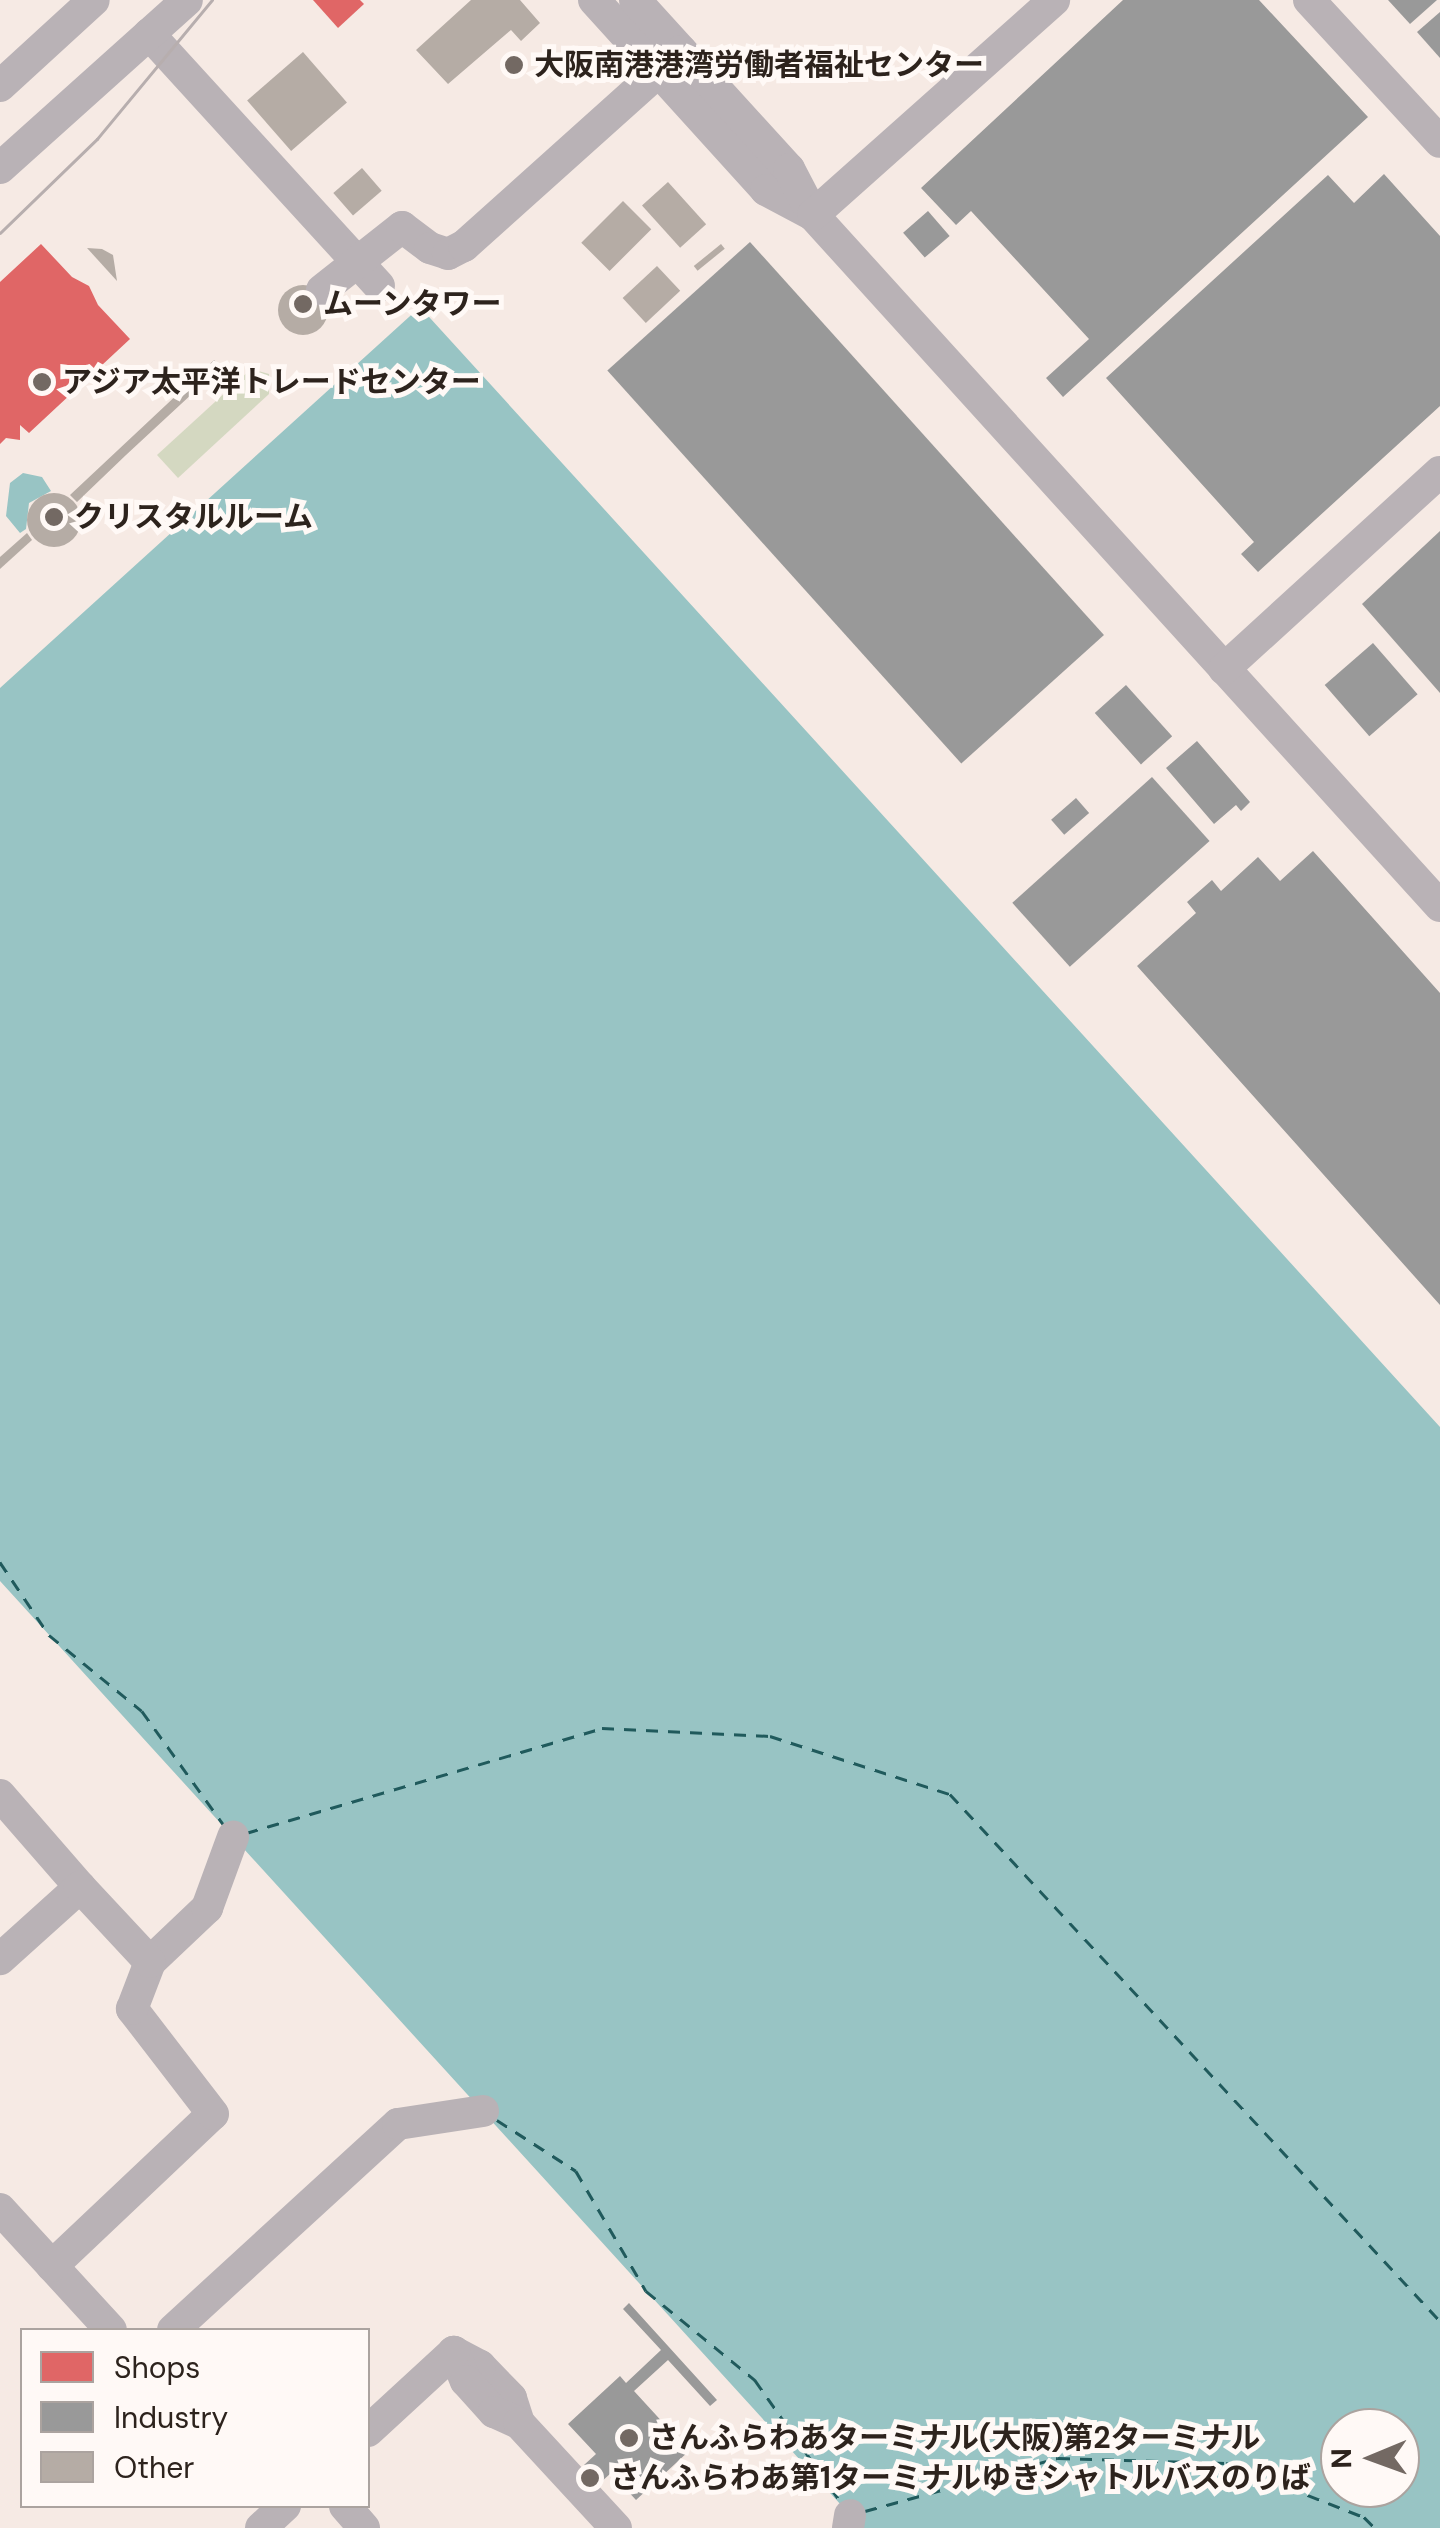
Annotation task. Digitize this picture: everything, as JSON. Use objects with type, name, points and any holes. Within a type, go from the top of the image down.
[{"type":"street","points":[[0,86],[94,0]]},
{"type":"street","points":[[0,168],[187,0]]},
{"type":"street","points":[[594,0],[670,61]]},
{"type":"street","points":[[634,0],[670,61],[766,190],[813,215],[1440,906]]},
{"type":"street","points":[[813,215],[1054,0]]},
{"type":"street","points":[[1309,0],[1440,142]]},
{"type":"street","points":[[149,34],[379,286]]},
{"type":"street","points":[[322,290],[402,228],[430,248],[448,254],[464,246],[670,61]]},
{"type":"street","points":[[1224,669],[1440,472]]},
{"type":"street","points":[[2,1800],[150,1962]]},
{"type":"street","points":[[52,2266],[213,2114],[132,2009],[150,1962],[207,1908],[232,1836]]},
{"type":"street","points":[[0,1959],[80,1886]]},
{"type":"street","points":[[175,2328],[398,2124],[483,2111]]},
{"type":"street","points":[[0,2208],[109,2328]]},
{"type":"street","points":[[370,2429],[454,2352],[480,2366],[511,2398],[519,2423],[616,2528]]},
{"type":"street","points":[[347,2508],[364,2528]]},
{"type":"green space","points":[[251,369],[269,374],[269,394],[178,478],[157,455]]},
{"type":"water","points":[[420,307],[1440,1427],[1440,2528],[862,2528],[0,1581],[0,688]]},
{"type":"water","points":[[23,473],[42,477],[51,491],[29,503],[26,529],[20,533],[6,516],[10,483]]},
{"type":"building: Shops","points":[[313,0],[360,0],[364,4],[338,28]]},
{"type":"building: Shops","name":"アジア太平洋トレードセンター","points":[[41,244],[72,277],[89,286],[98,305],[130,339],[29,433],[20,425],[20,440],[6,438],[0,444],[0,282]]},
{"type":"building: Industry","points":[[1123,0],[1259,0],[1368,117],[1063,397],[1046,378],[1089,339],[971,211],[956,225],[921,188]]},
{"type":"building: Industry","points":[[1388,0],[1437,0],[1410,24]]},
{"type":"building: Industry","points":[[1440,12],[1440,58],[1417,32]]},
{"type":"building: Industry","points":[[1384,174],[1440,236],[1440,406],[1258,572],[1241,554],[1254,542],[1106,378],[1328,175],[1354,203]]},
{"type":"building: Industry","points":[[928,211],[950,236],[925,258],[903,233]]},
{"type":"building: Industry","points":[[750,242],[1104,635],[961,764],[607,370]]},
{"type":"building: Industry","points":[[1440,531],[1440,693],[1362,604]]},
{"type":"building: Industry","points":[[1373,643],[1418,694],[1369,736],[1325,685]]},
{"type":"building: Industry","points":[[1126,685],[1172,736],[1141,764],[1095,713]]},
{"type":"building: Industry","points":[[1197,741],[1250,802],[1241,811],[1236,805],[1214,824],[1166,768]]},
{"type":"building: Industry","points":[[1152,777],[1210,841],[1070,967],[1012,903]]},
{"type":"building: Industry","points":[[1076,798],[1089,813],[1064,835],[1051,820]]},
{"type":"building: Industry","points":[[1313,851],[1440,993],[1440,1305],[1137,966],[1196,913],[1187,902],[1212,880],[1221,891],[1258,857],[1280,881]]},
{"type":"building: Industry","name":"さんふらわあターミナル(大阪)第2ターミナル","points":[[629,2303],[717,2400],[710,2406],[668,2360],[634,2391],[689,2451],[636,2500],[611,2473],[600,2483],[584,2465],[596,2454],[568,2424],[620,2376],[626,2383],[661,2350],[623,2309]]},
{"type":"building: Other","points":[[471,0],[520,0],[540,23],[521,41],[511,30],[448,84],[416,50]]},
{"type":"building: Other","points":[[303,52],[347,103],[291,151],[247,101]]},
{"type":"building: Other","points":[[362,168],[382,191],[353,216],[333,193]]},
{"type":"building: Other","points":[[668,182],[706,224],[680,248],[642,205]]},
{"type":"building: Other","points":[[623,201],[651,229],[610,271],[581,243]]},
{"type":"building: Other","points":[[721,244],[725,249],[698,271],[694,266]]},
{"type":"building: Other","points":[[87,248],[113,255],[117,281]]},
{"type":"building: Other","points":[[657,266],[680,291],[646,323],[623,298]]},
{"type":"building: Other","name":"ムーンタワー","points":[[303,285],[320,293],[328,310],[320,327],[303,335],[286,327],[278,310],[286,293]]},
{"type":"building: Other","points":[[214,360],[221,367],[77,502],[70,495]]},
{"type":"building: Other","name":"クリスタルルーム","points":[[54,493],[73,501],[81,520],[73,539],[54,547],[35,539],[27,520],[35,501]]},
{"type":"building: Other","points":[[27,533],[32,540],[0,569],[0,557]]},
{"type":"ferry route","points":[[0,1562],[49,1635],[142,1711],[224,1825]]},
{"type":"ferry route","points":[[246,1833],[602,1728],[770,1736],[950,1794],[1440,2321]]},
{"type":"ferry route","points":[[497,2120],[576,2171],[646,2291],[755,2380],[840,2501]]},
{"type":"ferry route","points":[[865,2511],[1058,2458],[1226,2463],[1364,2517],[1375,2528]]},
{"type":"tram line","points":[[0,233],[97,139],[212,0]]},
{"type":"place","name":"大阪南港港湾労働者福祉センター","points":[[514,65]]},
{"type":"place","name":"ムーンタワー","points":[[303,304]]},
{"type":"place","name":"アジア太平洋トレードセンター","points":[[42,382]]},
{"type":"place","name":"クリスタルルーム","points":[[54,517]]},
{"type":"place","name":"さんふらわあターミナル(大阪)第2ターミナル","points":[[629,2438]]},
{"type":"place","name":"さんふらわあ第1ターミナルゆきシャトルバスのりば","points":[[590,2478]]}]
